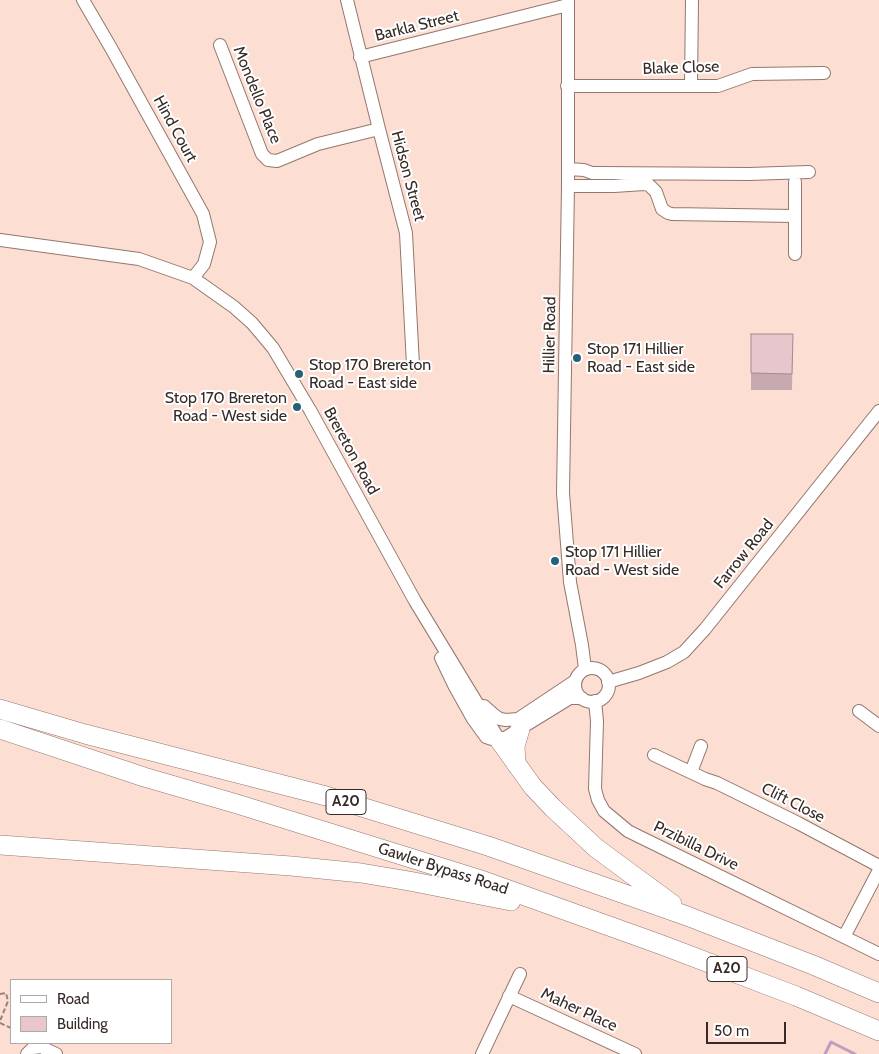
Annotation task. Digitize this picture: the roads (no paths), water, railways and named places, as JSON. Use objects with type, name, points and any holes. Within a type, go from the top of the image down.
[{"type":"highway","name":"A20","points":[[0,708],[85,734],[326,796],[488,846],[687,916],[806,962],[879,993]]},
{"type":"highway","name":"Gawler Bypass Road","points":[[0,729],[144,777],[478,879],[788,992],[879,1031]]},
{"type":"highway","points":[[516,764],[515,746],[520,729]]},
{"type":"highway","points":[[500,741],[534,787],[553,808],[596,848],[687,916]]},
{"type":"highway","points":[[0,845],[291,866],[361,873],[574,913]]},
{"type":"street","name":"Hind Court","points":[[82,0],[116,56],[203,214],[210,242],[204,264],[193,278]]},
{"type":"street","name":"Hidson Street","points":[[347,0],[406,233],[413,364]]},
{"type":"street","points":[[691,86],[692,0]]},
{"type":"street","name":"Barkla Street","points":[[360,57],[568,2]]},
{"type":"street","name":"Hillier Road","points":[[568,2],[564,493],[570,582],[582,645],[584,669]]},
{"type":"street","name":"Mondello Place","points":[[220,45],[262,154],[268,160],[277,161],[318,144],[379,129]]},
{"type":"street","name":"Blake Close","points":[[567,86],[718,86],[752,74],[824,73]]},
{"type":"street","points":[[568,169],[598,173],[749,174],[809,172]]},
{"type":"street","points":[[795,182],[795,254]]},
{"type":"street","points":[[568,186],[644,184],[653,188],[656,192],[662,209],[672,214],[794,216]]},
{"type":"street","name":"Brereton Road","points":[[0,240],[139,259],[193,278],[234,307],[252,323],[273,348],[310,410],[416,601],[500,741]]},
{"type":"street","name":"Farrow Road","points":[[608,682],[667,662],[684,652],[705,629],[879,411]]},
{"type":"street","name":"Brereton Road","points":[[416,601],[454,685],[473,719],[486,737],[500,741]]},
{"type":"street","points":[[500,741],[570,698],[595,701],[604,696],[608,687],[604,673],[595,668],[584,669],[580,672],[575,681],[576,691],[582,698]]},
{"type":"street","name":"Brereton Road","points":[[467,687],[494,715],[500,719],[512,720],[518,719],[575,681]]},
{"type":"street","name":"Przibilla Drive","points":[[595,701],[595,789],[598,800],[604,810],[628,831],[879,954]]},
{"type":"street","points":[[859,710],[879,726]]},
{"type":"street","points":[[691,772],[701,746]]},
{"type":"street","name":"Clift Close","points":[[654,755],[766,807],[879,866]]},
{"type":"street","points":[[844,937],[879,870]]},
{"type":"street","points":[[482,1054],[520,974]]},
{"type":"street","name":"Maher Place","points":[[509,996],[634,1054]]},
{"type":"street","points":[[27,1054],[33,1048],[41,1047],[56,1054]]},
{"type":"waterway","points":[[825,1054],[831,1042],[855,1054]]},
{"type":"place","name":"Stop 171 Hillier Road - East side","points":[[577,358]]},
{"type":"place","name":"Stop 170 Brereton Road - East side","points":[[299,374]]},
{"type":"place","name":"Stop 170 Brereton Road - West side","points":[[297,407]]},
{"type":"place","name":"Stop 171 Hillier Road - West side","points":[[555,561]]}]
